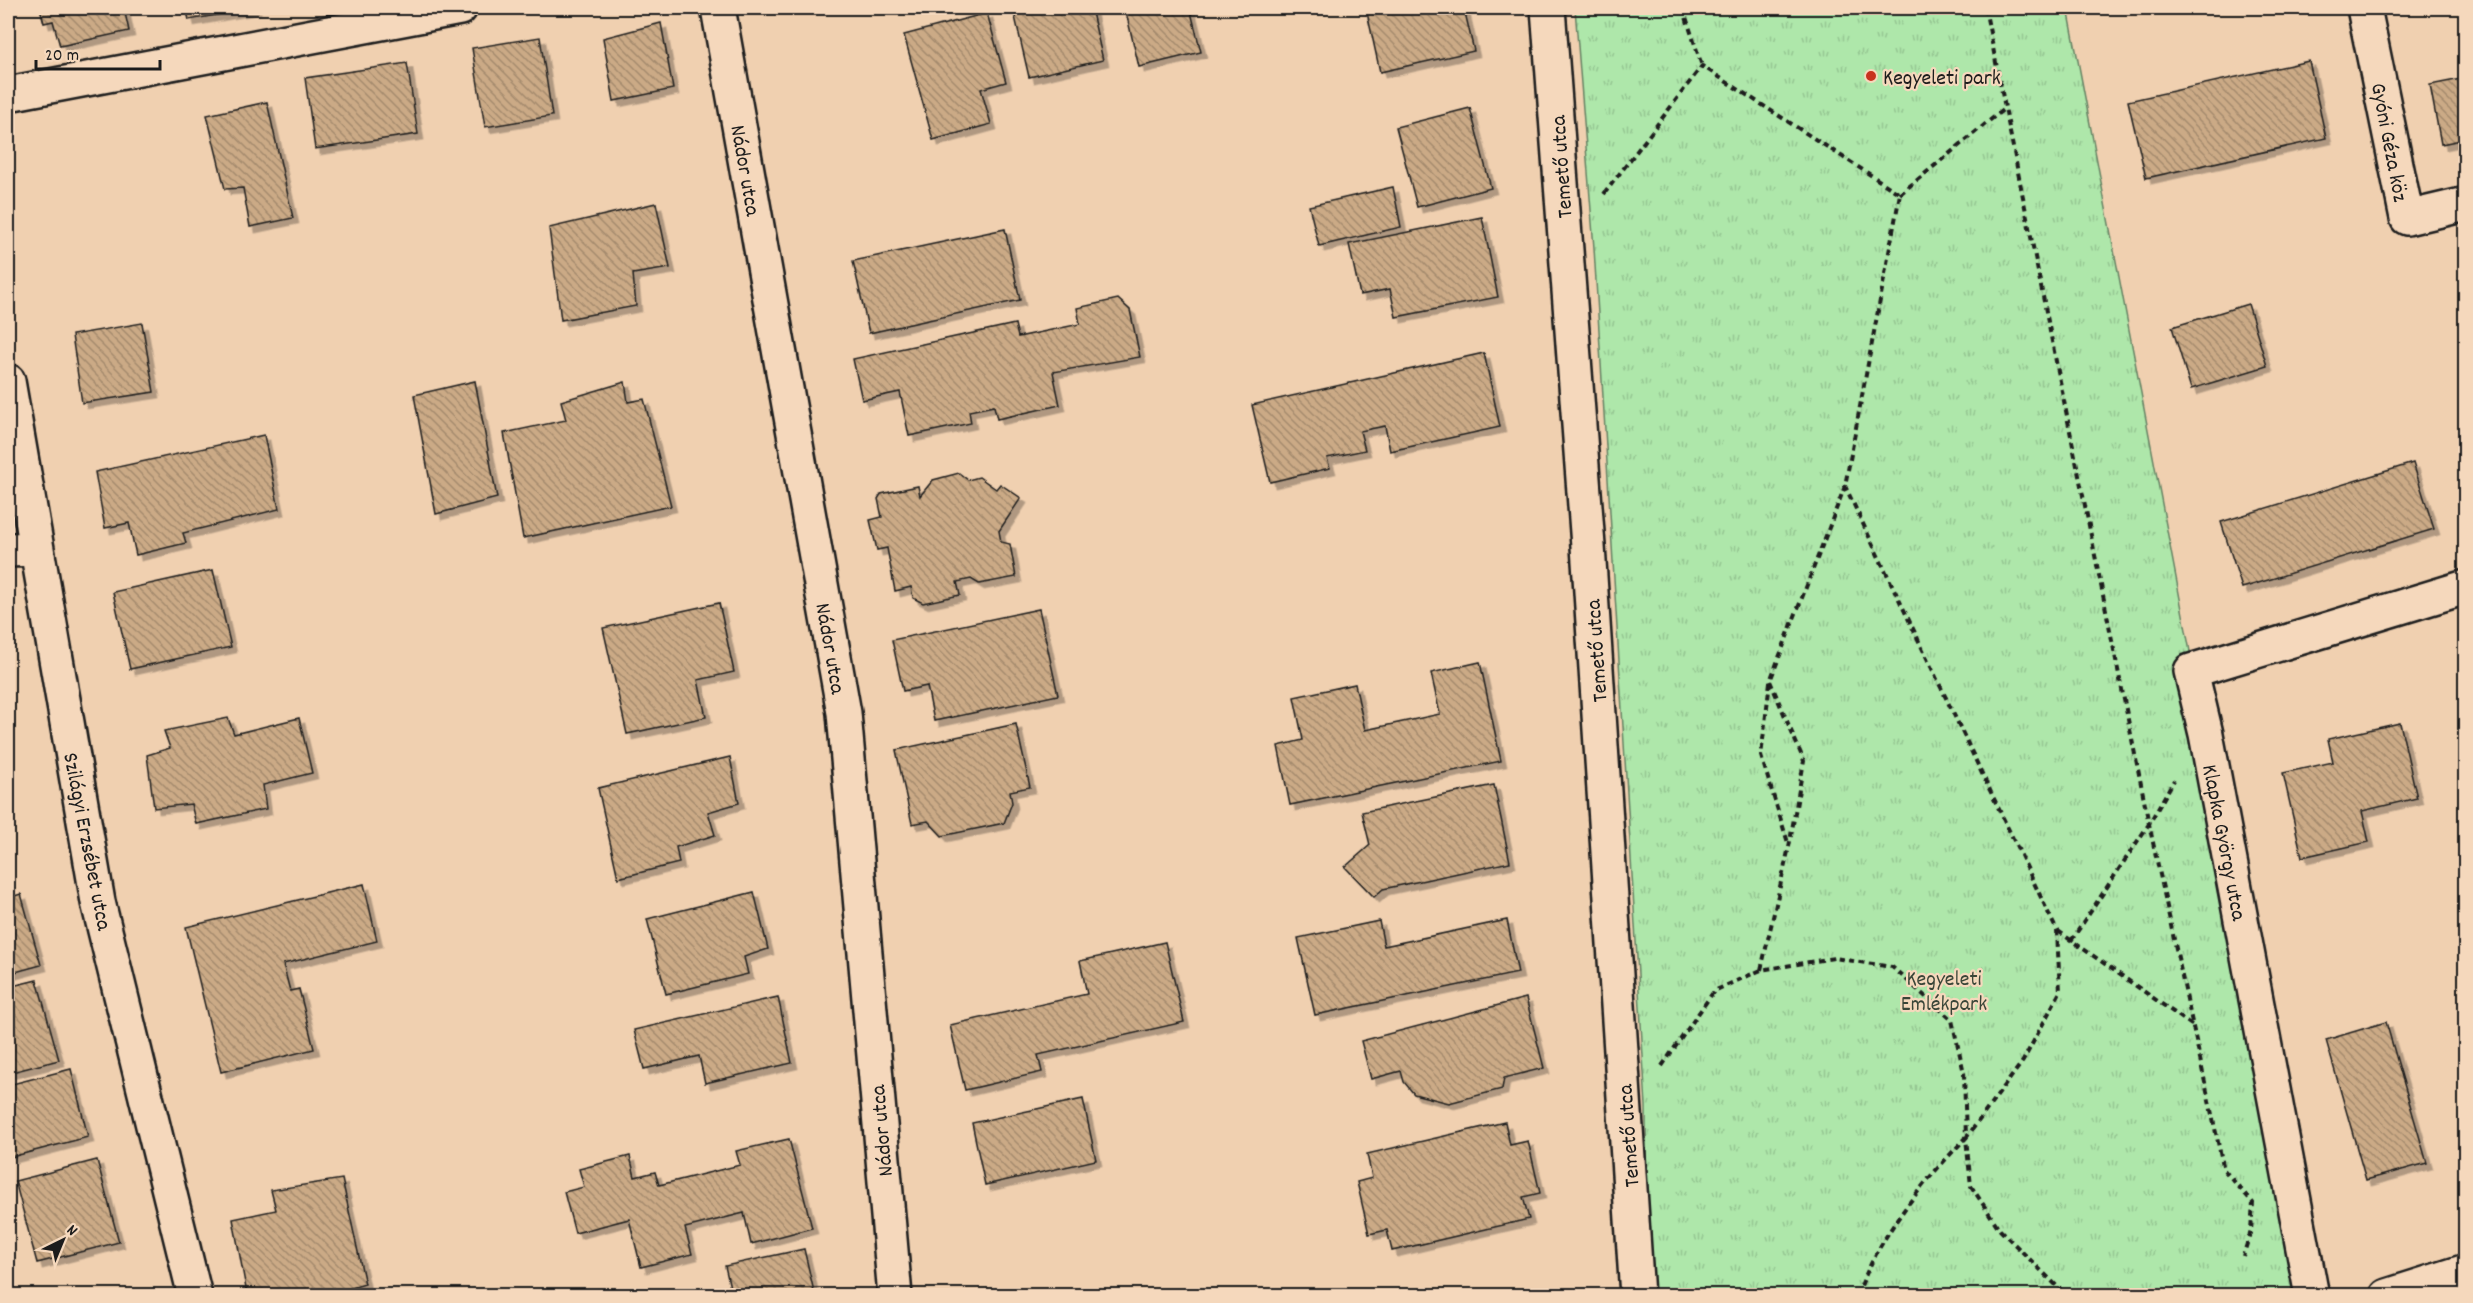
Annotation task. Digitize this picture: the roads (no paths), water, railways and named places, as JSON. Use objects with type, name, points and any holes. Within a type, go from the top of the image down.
[{"type":"street","points":[[8,94],[460,8]]},
{"type":"street","name":"Nádor utca","points":[[719,8],[843,712],[895,1296]]},
{"type":"street","name":"Temető utca","points":[[1548,8],[1588,546],[1637,1296]]},
{"type":"street","name":"Gyóni Géza köz","points":[[2364,8],[2407,218],[2466,204]]},
{"type":"street","name":"Szilágyi Erzsébet utca","points":[[8,381],[22,550],[98,902],[195,1296]]},
{"type":"street","name":"Klapka György utca","points":[[2312,1296],[2206,734],[2191,670],[2466,587]]},
{"type":"street","points":[[2387,1296],[2466,1271]]},
{"type":"place","name":"Kegyeleti park","points":[[1871,76]]},
{"type":"park label","name":"Kegyeleti Emlékpark","points":[[1944,990]]}]
